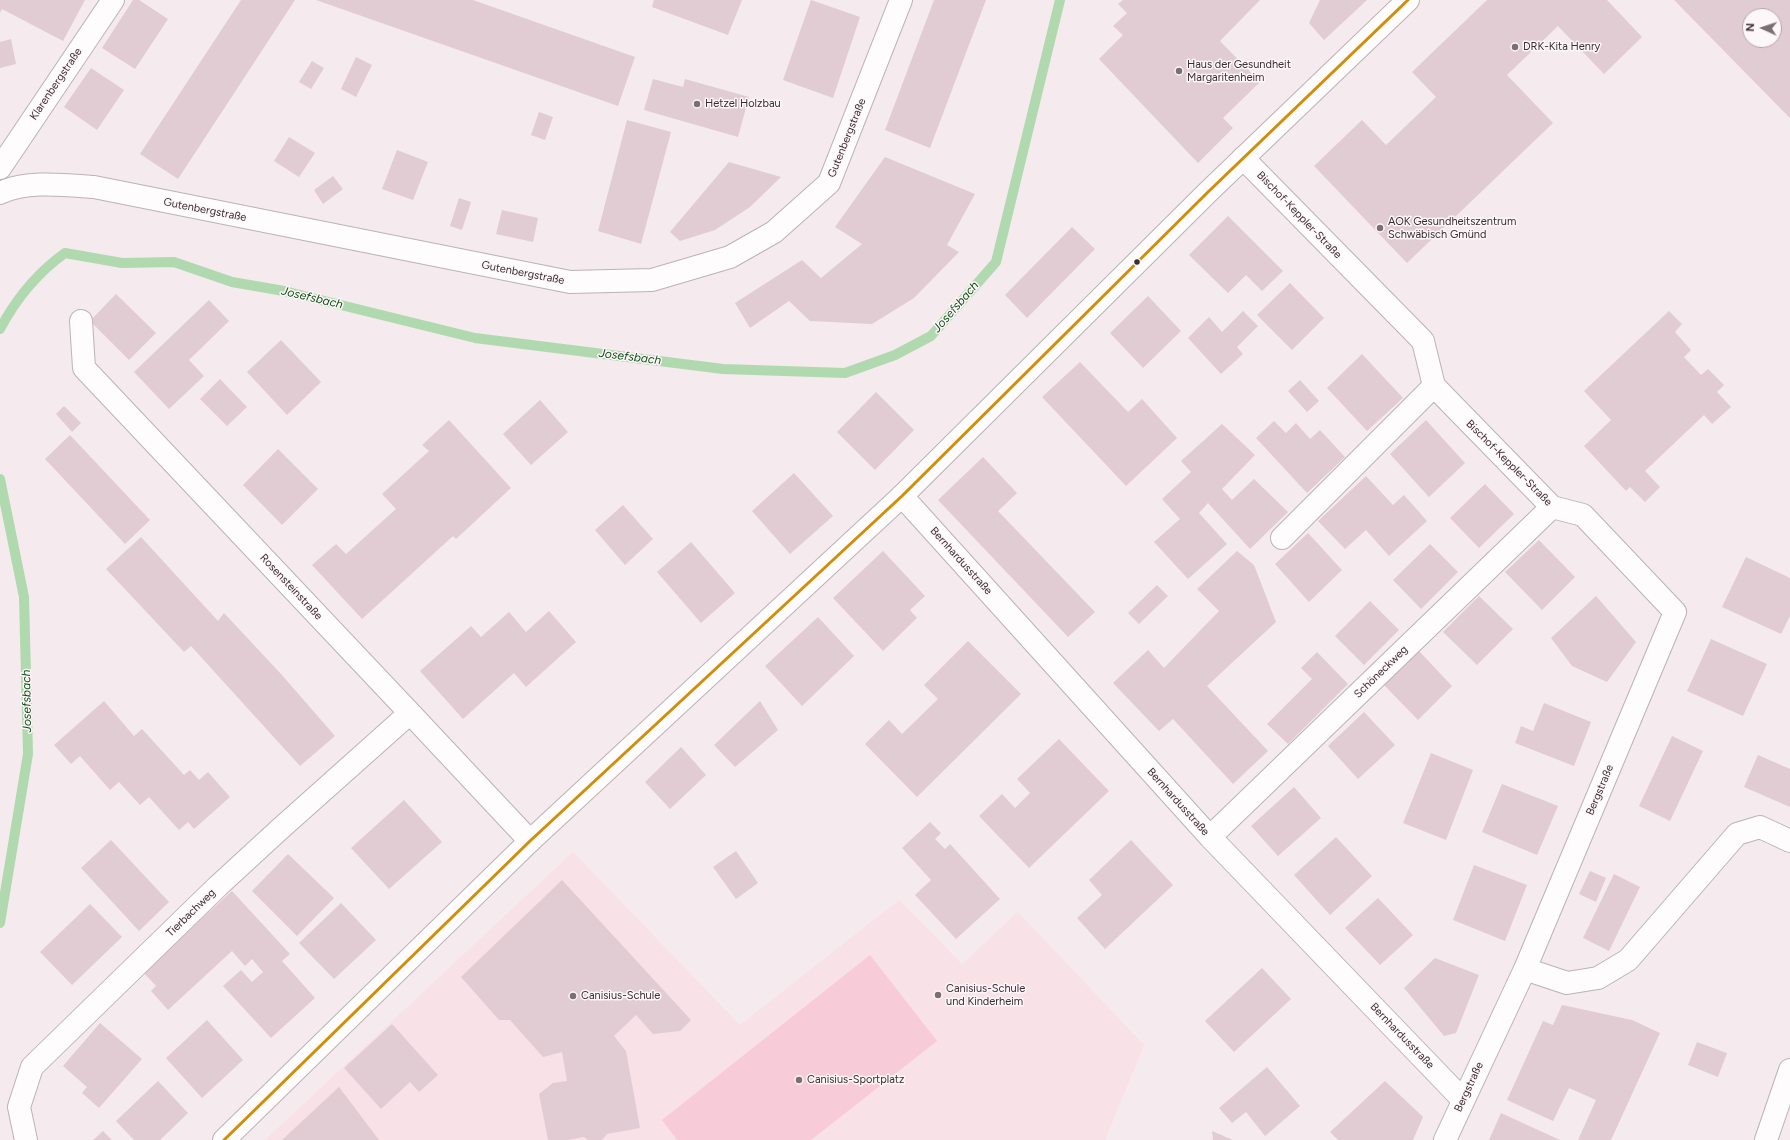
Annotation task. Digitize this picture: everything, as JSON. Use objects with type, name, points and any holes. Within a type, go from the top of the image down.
[{"type":"street","name":"Klarenbergstraße","points":[[0,168],[113,0]]},
{"type":"street","name":"Gutenbergstraße","points":[[0,193],[7,190],[44,184],[94,187],[570,282],[652,280],[730,257],[774,232],[829,183],[901,0]]},
{"type":"street","points":[[224,1140],[530,841],[902,496],[1185,214],[1408,0]]},
{"type":"street","name":"Bischof-Keppler-Straße","points":[[1244,158],[1423,341],[1434,386],[1552,507],[1583,515],[1675,612]]},
{"type":"street","name":"Rosensteinstraße","points":[[81,321],[84,368],[530,841]]},
{"type":"street","points":[[1282,538],[1434,386]]},
{"type":"street","name":"Bernhardusstraße","points":[[902,496],[1210,837],[1463,1100]]},
{"type":"street","name":"Schöneckweg","points":[[1210,837],[1552,507]]},
{"type":"street","name":"Bergstraße","points":[[1445,1140],[1525,969],[1675,612]]},
{"type":"street","name":"Tierbachweg","points":[[26,1140],[19,1107],[32,1067],[218,886],[410,713]]},
{"type":"street","points":[[1525,969],[1567,983],[1598,978],[1628,960],[1737,834],[1760,827],[1790,841]]},
{"type":"street","points":[[1766,1140],[1790,1070]]},
{"type":"shaded area","name":"Canisius-Schule und Kinderheim","points":[[573,852],[740,1025],[899,900],[962,964],[1018,912],[1144,1045],[1105,1140],[265,1140]]},
{"type":"shaded area","name":"Canisius-Sportplatz","points":[[870,955],[937,1041],[811,1140],[677,1140],[662,1120]]},
{"type":"building","points":[[0,0],[85,0],[63,41],[2,9],[0,13]]},
{"type":"building","points":[[133,0],[139,0],[168,19],[135,69],[102,48]]},
{"type":"building","points":[[241,0],[295,0],[178,179],[140,154]]},
{"type":"building","points":[[316,0],[473,0],[635,57],[618,106]]},
{"type":"building","points":[[654,0],[742,0],[728,35],[652,7]]},
{"type":"building","points":[[811,0],[860,17],[833,98],[783,80]]},
{"type":"building","points":[[934,0],[986,0],[930,148],[885,130]]},
{"type":"building","name":"Haus der Gesundheit Margaritenheim","points":[[1123,0],[1260,0],[1220,41],[1260,82],[1223,118],[1233,128],[1198,163],[1099,59],[1123,35],[1113,26],[1127,13],[1118,4]]},
{"type":"building","points":[[1320,0],[1367,0],[1324,40],[1309,23]]},
{"type":"building","points":[[1487,0],[1607,0],[1642,37],[1604,74],[1558,26],[1507,75],[1553,123],[1407,263],[1314,166],[1362,120],[1386,145],[1436,97],[1412,72]]},
{"type":"building","points":[[1674,0],[1790,0],[1790,118]]},
{"type":"building","points":[[11,39],[16,64],[0,68],[0,42]]},
{"type":"building","points":[[356,57],[372,65],[356,97],[341,89]]},
{"type":"building","points":[[312,61],[324,68],[311,89],[299,82]]},
{"type":"building","points":[[91,68],[124,90],[97,130],[64,107]]},
{"type":"building","name":"Hetzel Holzbau","points":[[653,79],[683,87],[685,79],[749,97],[738,137],[644,110]]},
{"type":"building","points":[[539,112],[553,117],[545,140],[531,135]]},
{"type":"building","points":[[627,120],[671,132],[641,244],[598,231]]},
{"type":"building","points":[[289,137],[315,153],[299,177],[274,161]]},
{"type":"building","points":[[397,150],[428,162],[413,200],[382,189]]},
{"type":"building","points":[[885,157],[975,194],[947,245],[959,252],[914,298],[872,324],[810,321],[789,301],[750,328],[735,303],[802,260],[821,278],[862,244],[835,227]]},
{"type":"building","points":[[729,162],[781,177],[750,207],[715,230],[680,241],[670,232]]},
{"type":"building","points":[[333,176],[343,189],[323,204],[314,190]]},
{"type":"building","points":[[459,198],[471,202],[462,230],[450,226]]},
{"type":"building","points":[[502,210],[538,218],[533,242],[496,234]]},
{"type":"building","points":[[1228,216],[1283,271],[1262,291],[1246,275],[1228,293],[1189,255]]},
{"type":"building","points":[[1072,227],[1095,249],[1027,318],[1005,295]]},
{"type":"building","points":[[1290,283],[1324,318],[1292,350],[1257,315]]},
{"type":"building","points":[[116,294],[156,333],[129,360],[90,321]]},
{"type":"building","points":[[1148,296],[1181,331],[1143,368],[1110,333]]},
{"type":"building","points":[[209,300],[229,321],[189,360],[204,376],[169,409],[134,372]]},
{"type":"building","points":[[1243,311],[1258,326],[1237,347],[1243,354],[1221,374],[1188,338],[1209,317],[1222,332]]},
{"type":"building","points":[[1669,311],[1682,324],[1675,332],[1691,350],[1684,357],[1701,375],[1708,369],[1724,385],[1717,392],[1731,407],[1712,424],[1704,415],[1645,471],[1660,487],[1645,502],[1630,487],[1626,491],[1584,446],[1611,420],[1584,391]]},
{"type":"building","points":[[281,340],[321,382],[287,415],[247,372]]},
{"type":"building","points":[[1362,354],[1403,398],[1367,431],[1327,388]]},
{"type":"building","points":[[1080,362],[1128,412],[1142,399],[1177,438],[1126,486],[1042,397]]},
{"type":"building","points":[[220,379],[247,407],[227,426],[200,399]]},
{"type":"building","points":[[1300,380],[1319,401],[1307,412],[1288,391]]},
{"type":"building","points":[[876,392],[914,430],[875,470],[837,432]]},
{"type":"building","points":[[540,400],[568,432],[531,465],[503,434]]},
{"type":"building","points":[[64,406],[81,423],[72,432],[56,414]]},
{"type":"building","points":[[449,420],[511,488],[456,539],[453,536],[362,619],[312,565],[336,544],[346,554],[396,509],[382,494],[429,451],[422,445]]},
{"type":"building","points":[[1426,420],[1465,463],[1429,497],[1390,454]]},
{"type":"building","points":[[1274,421],[1286,433],[1296,423],[1310,439],[1320,430],[1345,457],[1307,493],[1256,438]]},
{"type":"building","points":[[1222,424],[1255,455],[1222,489],[1232,500],[1254,479],[1288,512],[1250,549],[1208,503],[1199,513],[1227,544],[1188,579],[1154,542],[1180,519],[1162,499],[1191,472],[1181,461]]},
{"type":"building","points":[[70,435],[150,520],[125,544],[45,459]]},
{"type":"building","points":[[278,449],[318,489],[282,525],[243,485]]},
{"type":"building","points":[[983,457],[1017,493],[998,511],[1095,612],[1068,637],[938,500]]},
{"type":"building","points":[[794,473],[833,516],[790,554],[752,511]]},
{"type":"building","points":[[1366,476],[1393,505],[1404,495],[1427,521],[1389,556],[1366,530],[1345,549],[1318,521]]},
{"type":"building","points":[[1485,484],[1514,514],[1479,548],[1450,518]]},
{"type":"building","points":[[623,505],[653,539],[625,565],[595,530]]},
{"type":"building","points":[[1308,533],[1342,570],[1309,602],[1275,564]]},
{"type":"building","points":[[141,537],[218,621],[224,613],[281,674],[335,736],[300,766],[191,646],[184,652],[106,569]]},
{"type":"building","points":[[1539,540],[1575,577],[1542,610],[1505,572]]},
{"type":"building","points":[[691,542],[735,593],[701,623],[657,572]]},
{"type":"building","points":[[1430,544],[1458,572],[1421,609],[1393,580]]},
{"type":"building","points":[[883,551],[925,596],[910,610],[917,618],[883,651],[833,598]]},
{"type":"building","points":[[1237,551],[1254,565],[1276,622],[1207,686],[1268,751],[1233,784],[1173,719],[1159,731],[1113,683],[1148,650],[1164,668],[1219,611],[1197,589]]},
{"type":"building","points":[[1746,557],[1790,578],[1790,616],[1781,634],[1722,607]]},
{"type":"building","points":[[1157,585],[1168,596],[1139,624],[1128,613]]},
{"type":"building","points":[[1479,596],[1513,629],[1477,665],[1443,632]]},
{"type":"building","points":[[1596,596],[1636,642],[1607,682],[1572,666],[1551,638]]},
{"type":"building","points":[[1370,601],[1399,630],[1364,665],[1335,636]]},
{"type":"building","points":[[549,611],[576,642],[526,687],[514,673],[463,719],[420,671],[471,626],[481,637],[509,612],[526,632]]},
{"type":"building","points":[[818,617],[854,656],[802,706],[765,666]]},
{"type":"building","points":[[1711,639],[1767,664],[1743,716],[1687,691]]},
{"type":"building","points":[[968,641],[1021,694],[917,797],[865,744],[889,720],[902,734],[938,699],[924,685]]},
{"type":"building","points":[[1419,651],[1452,686],[1418,720],[1384,685]]},
{"type":"building","points":[[1317,652],[1348,684],[1288,744],[1267,724],[1312,679],[1301,668]]},
{"type":"building","points":[[104,701],[134,736],[142,729],[184,775],[190,770],[199,780],[208,772],[230,797],[194,829],[188,822],[179,830],[149,797],[140,805],[119,782],[110,790],[80,756],[71,764],[54,745]]},
{"type":"building","points":[[760,701],[778,730],[735,767],[714,745]]},
{"type":"building","points":[[1544,703],[1591,722],[1574,766],[1515,743],[1521,726],[1533,731]]},
{"type":"building","points":[[1364,712],[1395,745],[1358,779],[1328,746]]},
{"type":"building","points":[[1672,736],[1703,751],[1670,821],[1639,806]]},
{"type":"building","points":[[1059,739],[1109,791],[1029,868],[979,816],[1002,794],[1015,808],[1030,793],[1017,779]]},
{"type":"building","points":[[681,747],[706,775],[670,809],[645,782]]},
{"type":"building","points":[[1431,753],[1473,770],[1446,840],[1403,823]]},
{"type":"building","points":[[1758,755],[1790,769],[1790,807],[1744,787]]},
{"type":"building","points":[[1502,784],[1558,806],[1537,855],[1482,832]]},
{"type":"building","points":[[1294,787],[1321,818],[1278,856],[1251,826]]},
{"type":"building","points":[[404,800],[442,842],[389,889],[351,848]]},
{"type":"building","points":[[930,822],[941,833],[935,839],[945,849],[950,844],[1000,899],[956,939],[915,895],[931,880],[902,848]]},
{"type":"building","points":[[1336,837],[1372,876],[1330,915],[1294,875]]},
{"type":"building","points":[[111,840],[169,902],[139,931],[81,868]]},
{"type":"building","points":[[1131,840],[1173,885],[1105,949],[1077,918],[1102,895],[1089,880]]},
{"type":"building","points":[[736,851],[758,883],[736,899],[713,867]]},
{"type":"building","points":[[288,854],[334,898],[297,936],[252,891]]},
{"type":"building","points":[[1474,865],[1527,885],[1505,941],[1453,920]]},
{"type":"building","points":[[1590,871],[1606,878],[1596,902],[1579,894]]},
{"type":"building","points":[[1614,874],[1640,887],[1609,951],[1583,938]]},
{"type":"building","name":"Canisius-Schule","points":[[562,880],[691,1020],[680,1031],[653,1034],[636,1015],[614,1036],[626,1051],[640,1128],[607,1134],[602,1140],[588,1140],[584,1137],[568,1140],[548,1140],[539,1094],[553,1083],[567,1081],[562,1052],[543,1057],[510,1020],[499,1020],[461,977]]},
{"type":"building","points":[[232,891],[290,954],[282,961],[315,998],[271,1038],[223,986],[241,970],[252,982],[263,972],[252,959],[245,966],[232,951],[168,1010],[151,991],[156,986],[143,972]]},
{"type":"building","points":[[1378,898],[1413,935],[1380,965],[1345,928]]},
{"type":"building","points":[[341,903],[376,940],[334,979],[299,943]]},
{"type":"building","points":[[90,904],[122,937],[72,985],[40,952]]},
{"type":"building","points":[[1435,958],[1479,975],[1456,1033],[1444,1036],[1404,988]]},
{"type":"building","points":[[1262,968],[1291,999],[1234,1052],[1205,1021]]},
{"type":"building","points":[[1562,1005],[1632,1020],[1660,1033],[1611,1140],[1578,1140],[1596,1100],[1569,1088],[1553,1121],[1507,1100],[1543,1021],[1553,1025]]},
{"type":"building","points":[[207,1020],[243,1060],[202,1098],[166,1058]]},
{"type":"building","points":[[100,1023],[142,1059],[99,1108],[82,1093],[87,1087],[63,1066]]},
{"type":"building","points":[[392,1024],[438,1075],[419,1092],[410,1082],[381,1109],[344,1068]]},
{"type":"building","points":[[1697,1042],[1727,1053],[1718,1077],[1688,1065]]},
{"type":"building","points":[[1267,1067],[1300,1106],[1265,1136],[1246,1112],[1232,1123],[1219,1108]]},
{"type":"building","points":[[158,1081],[188,1113],[160,1140],[134,1140],[116,1121]]},
{"type":"building","points":[[1385,1081],[1423,1117],[1413,1140],[1338,1140],[1330,1132]]},
{"type":"building","points":[[339,1087],[379,1140],[282,1140]]},
{"type":"building","points":[[1501,1113],[1560,1140],[1489,1140]]},
{"type":"building","points":[[103,1131],[112,1140],[93,1140]]},
{"type":"building","points":[[1212,1131],[1233,1140],[1213,1140]]},
{"type":"waterway","name":"Josefsbach","points":[[0,329],[13,307],[28,287],[45,269],[65,253],[122,263],[174,262],[232,282],[284,291],[475,338],[723,369],[845,373],[895,355],[931,336],[996,262],[1060,0]]},
{"type":"waterway","name":"Josefsbach","points":[[0,479],[24,597],[28,754],[0,923]]},
{"type":"transit line","points":[[224,1140],[530,841],[902,496],[1208,192],[1408,0]]},
{"type":"place","name":"DRK-Kita Henry","points":[[1515,47]]},
{"type":"place","name":"Haus der Gesundheit Margaritenheim","points":[[1179,71]]},
{"type":"place","name":"Hetzel Holzbau","points":[[697,104]]},
{"type":"place","name":"AOK Gesundheitszentrum Schwäbisch Gmünd","points":[[1380,228]]},
{"type":"place","name":"Canisius-Schule und Kinderheim","points":[[938,995]]},
{"type":"place","name":"Canisius-Schule","points":[[573,996]]},
{"type":"place","name":"Canisius-Sportplatz","points":[[799,1080]]}]
